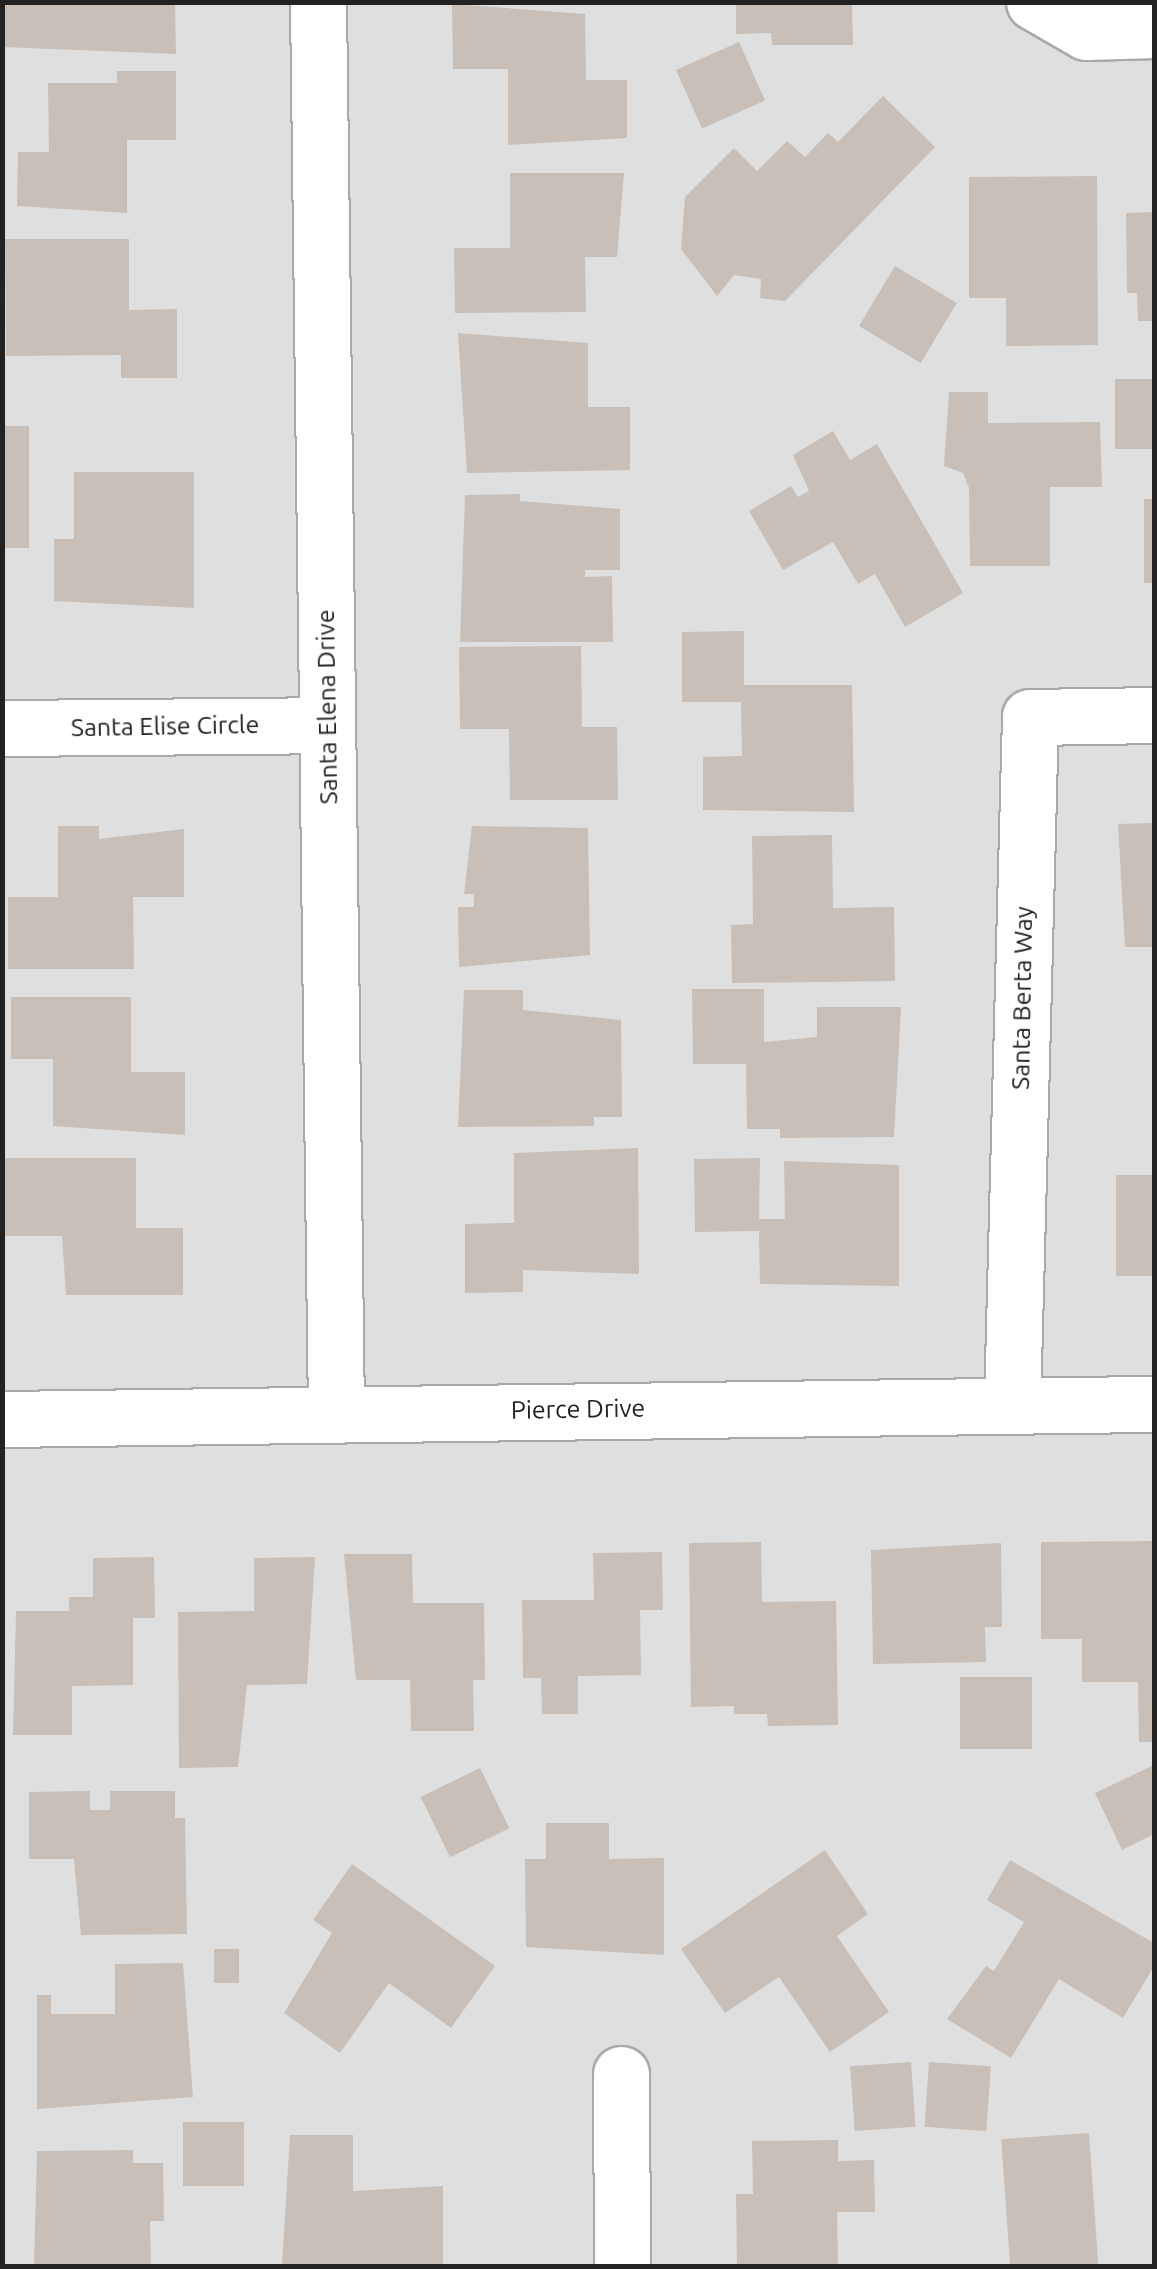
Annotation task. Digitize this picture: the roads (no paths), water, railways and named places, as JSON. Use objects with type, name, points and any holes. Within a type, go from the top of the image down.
[{"type":"street","name":"Santa Elena Drive","points":[[318,2],[336,1411]]},
{"type":"street","points":[[1034,2],[1086,32],[1154,30]]},
{"type":"street","name":"Santa Berta Way","points":[[1012,1404],[1030,717],[1154,715]]},
{"type":"street","name":"Santa Elise Circle","points":[[2,728],[327,724]]},
{"type":"street","name":"Pierce Drive","points":[[2,1419],[336,1411],[1154,1404]]},
{"type":"street","points":[[621,2074],[622,2266]]}]
